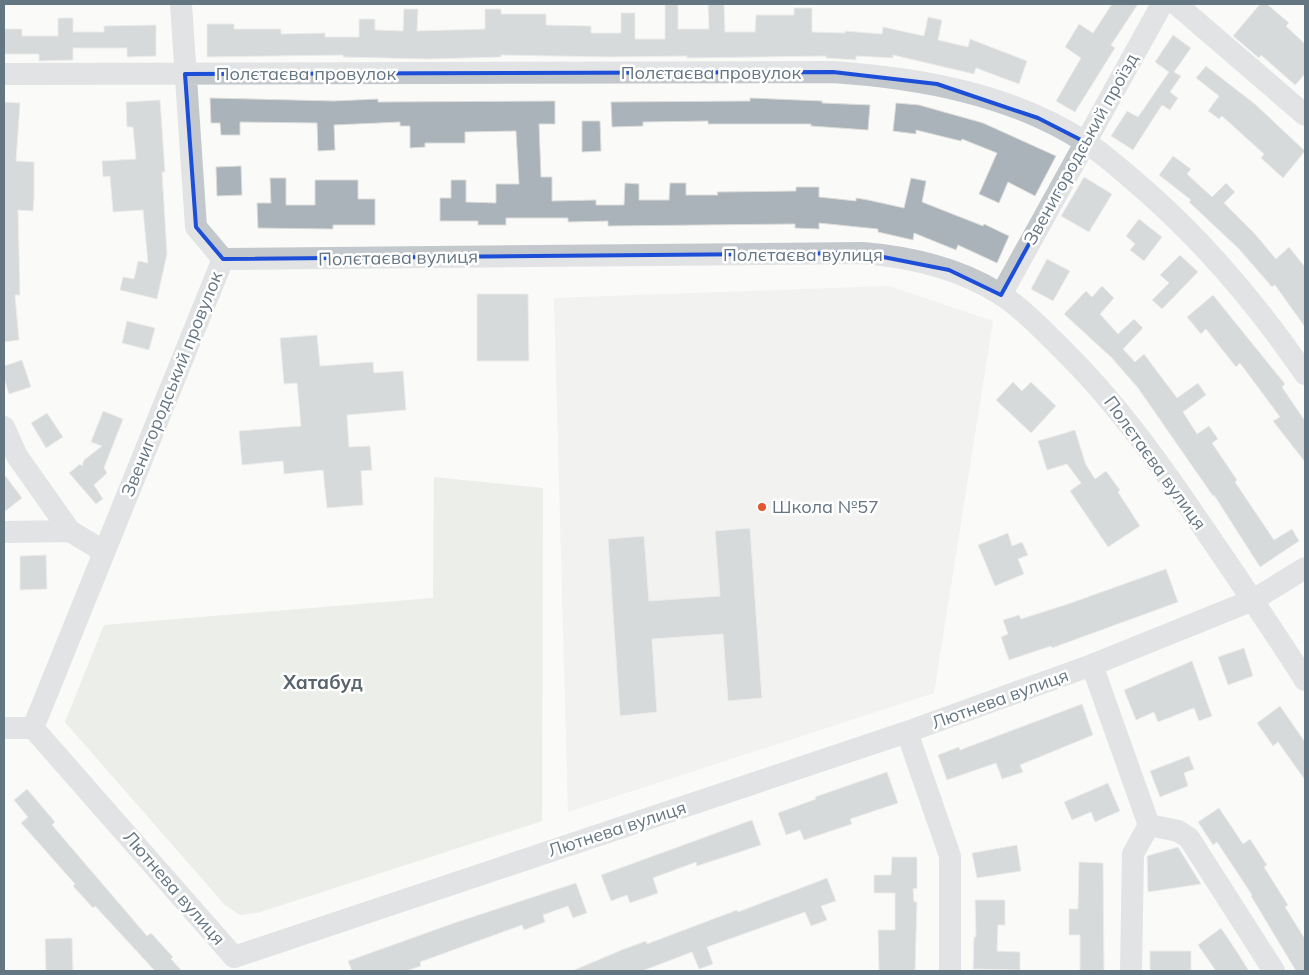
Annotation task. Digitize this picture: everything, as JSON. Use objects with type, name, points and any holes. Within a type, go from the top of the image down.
[{"type":"street","name":"Звенигородський провулок","points":[[33,728],[223,259],[196,227],[181,4]]},
{"type":"street","name":"Звенигородський проїзд","points":[[1001,294],[1162,4]]},
{"type":"street","points":[[1176,4],[1305,115]]},
{"type":"street","name":"Полєтаєва провулок","points":[[4,74],[833,72],[885,76],[937,84],[988,98],[1038,118],[1085,142],[1157,201],[1211,254],[1248,296],[1305,374]]},
{"type":"street","name":"Полєтаєва вулиця","points":[[223,259],[864,253],[892,256],[949,270],[1001,294],[1043,330],[1119,410],[1152,454],[1253,600],[1305,680]]},
{"type":"street","points":[[4,427],[17,456],[70,531],[104,551]]},
{"type":"street","points":[[4,532],[70,531]]},
{"type":"street","name":"Лютнева вулиця","points":[[33,728],[234,964],[907,732],[1092,665],[1253,600],[1305,568]]},
{"type":"street","points":[[1092,665],[1149,825],[1133,854],[1131,971]]},
{"type":"street","points":[[4,728],[33,728]]},
{"type":"street","points":[[907,732],[950,856],[950,971]]},
{"type":"street","points":[[1149,825],[1178,831],[1189,838],[1274,971]]},
{"type":"highlighted area","points":[[833,72],[937,84],[1038,118],[1085,142],[1001,295],[949,270],[863,253],[223,259],[196,227],[185,74]]},
{"type":"shaded area","name":"Школа №57","points":[[889,286],[993,321],[934,693],[568,812],[554,298]]},
{"type":"shaded area","points":[[434,477],[543,488],[542,821],[257,913],[240,915],[225,905],[65,722],[104,625],[433,598]]},
{"type":"building","points":[[665,4],[678,4],[678,29],[709,29],[708,4],[724,4],[725,32],[755,32],[756,15],[794,15],[794,8],[812,8],[812,32],[845,33],[845,31],[882,34],[883,27],[924,36],[928,17],[942,20],[938,40],[968,47],[970,39],[1027,61],[1019,84],[976,68],[974,74],[893,55],[893,58],[856,56],[856,60],[826,58],[826,56],[687,58],[687,56],[501,55],[501,57],[428,59],[343,57],[343,55],[207,57],[207,24],[234,24],[234,29],[281,29],[281,34],[325,33],[325,37],[359,37],[359,19],[375,19],[375,30],[403,31],[404,9],[418,9],[417,31],[485,29],[485,9],[501,9],[501,14],[546,14],[546,25],[591,26],[591,33],[621,33],[621,13],[635,13],[635,39],[665,39]]},
{"type":"building","points":[[1112,4],[1138,4],[1111,45],[1115,48],[1075,112],[1056,101],[1081,58],[1065,47],[1079,24],[1093,33]]},
{"type":"building","points":[[1260,4],[1267,4],[1289,23],[1286,26],[1305,44],[1305,74],[1295,85],[1261,55],[1259,58],[1233,36]]},
{"type":"building","points":[[58,18],[73,18],[73,32],[104,32],[104,26],[156,25],[156,56],[127,57],[127,48],[73,48],[73,60],[39,61],[39,54],[4,54],[4,29],[22,29],[22,36],[58,36]]},
{"type":"building","points":[[1173,35],[1191,48],[1174,72],[1181,76],[1170,92],[1178,98],[1170,110],[1162,105],[1133,150],[1111,136],[1127,111],[1138,117],[1169,72],[1155,62]]},
{"type":"building","points":[[1206,66],[1256,105],[1305,151],[1283,178],[1261,158],[1264,154],[1222,116],[1219,119],[1208,111],[1219,96],[1196,78]]},
{"type":"building","points":[[210,98],[334,101],[378,99],[378,102],[555,101],[555,124],[539,124],[541,177],[552,177],[552,201],[596,200],[596,205],[624,205],[625,183],[639,184],[639,200],[669,200],[670,183],[686,183],[686,195],[718,195],[717,192],[796,191],[796,187],[819,187],[819,197],[856,201],[856,198],[904,208],[911,178],[926,181],[922,202],[983,226],[984,224],[1009,236],[997,263],[958,245],[956,250],[914,233],[913,240],[878,232],[878,229],[819,223],[819,229],[795,228],[795,224],[608,226],[608,221],[568,222],[568,218],[506,218],[506,225],[478,225],[478,221],[440,221],[440,198],[451,198],[451,180],[466,180],[466,202],[496,203],[496,184],[519,184],[516,131],[465,132],[465,143],[425,143],[425,147],[410,148],[410,126],[400,126],[400,122],[334,125],[335,150],[318,151],[317,123],[240,122],[240,135],[221,135],[220,123],[211,123]]},
{"type":"building","points":[[750,98],[870,105],[868,130],[811,126],[811,124],[708,124],[708,121],[643,122],[643,126],[612,127],[611,102],[750,101]]},
{"type":"building","points":[[160,100],[165,172],[162,172],[167,254],[157,299],[120,290],[123,277],[134,279],[138,261],[148,263],[143,210],[113,212],[110,176],[103,177],[102,161],[136,159],[133,127],[127,127],[126,102]]},
{"type":"building","points":[[4,102],[20,103],[16,161],[34,162],[34,197],[33,211],[18,210],[20,295],[15,295],[19,340],[4,342]]},
{"type":"building","points":[[896,103],[919,105],[983,123],[1056,156],[1035,196],[1008,182],[999,203],[979,194],[997,153],[962,139],[961,141],[916,130],[916,134],[893,131]]},
{"type":"building","points":[[582,121],[600,121],[601,151],[582,152]]},
{"type":"building","points":[[1173,156],[1191,169],[1187,174],[1212,197],[1226,183],[1235,192],[1224,203],[1255,234],[1276,259],[1289,247],[1305,267],[1305,327],[1275,285],[1272,287],[1239,249],[1189,202],[1191,200],[1159,175]]},
{"type":"building","points":[[241,166],[242,195],[217,196],[216,167]]},
{"type":"building","points":[[1084,177],[1112,194],[1089,232],[1061,216]]},
{"type":"building","points":[[270,178],[286,178],[286,205],[315,205],[315,180],[358,180],[358,199],[375,199],[375,225],[333,225],[333,229],[258,228],[257,203],[271,203]]},
{"type":"building","points":[[1139,219],[1162,237],[1144,261],[1130,250],[1135,244],[1126,236]]},
{"type":"building","points":[[1180,255],[1198,272],[1162,309],[1152,300],[1169,283],[1160,275]]},
{"type":"building","points":[[1047,259],[1070,271],[1053,301],[1031,289]]},
{"type":"building","points":[[1102,286],[1114,298],[1100,314],[1118,334],[1134,319],[1143,328],[1123,349],[1135,362],[1144,354],[1177,398],[1198,383],[1206,395],[1183,412],[1197,434],[1209,426],[1218,439],[1212,443],[1237,480],[1235,482],[1274,540],[1292,529],[1299,541],[1260,567],[1214,495],[1138,388],[1112,358],[1064,314],[1086,291],[1092,297]]},
{"type":"building","points":[[477,294],[528,294],[529,361],[477,361]]},
{"type":"building","points":[[1213,295],[1285,384],[1282,387],[1305,421],[1305,462],[1273,421],[1280,417],[1240,363],[1236,367],[1206,329],[1201,334],[1187,317]]},
{"type":"building","points":[[127,321],[155,328],[149,350],[122,343]]},
{"type":"building","points":[[317,335],[320,366],[373,362],[374,373],[403,371],[406,410],[347,415],[349,447],[370,446],[372,470],[361,471],[363,505],[327,508],[323,470],[284,474],[283,461],[242,465],[239,431],[301,426],[297,383],[284,384],[280,338]]},
{"type":"building","points":[[22,360],[31,387],[9,394],[4,378],[4,366]]},
{"type":"building","points":[[1013,382],[1022,391],[1031,382],[1056,406],[1031,433],[996,400]]},
{"type":"building","points":[[103,411],[123,419],[104,468],[107,473],[94,485],[103,499],[96,504],[69,473],[80,464],[82,466],[84,460],[102,446],[91,442]]},
{"type":"building","points":[[47,413],[63,437],[46,448],[31,423]]},
{"type":"building","points":[[1075,430],[1086,465],[1095,479],[1106,471],[1120,490],[1118,492],[1140,526],[1108,547],[1070,491],[1081,483],[1067,464],[1047,470],[1038,441]]},
{"type":"building","points":[[4,474],[22,498],[4,512]]},
{"type":"building","points":[[750,528],[762,698],[728,701],[723,634],[652,639],[657,712],[620,716],[608,539],[644,536],[649,601],[720,596],[715,531]]},
{"type":"building","points":[[1008,533],[1012,546],[1022,542],[1028,555],[1018,559],[1024,574],[995,586],[978,545]]},
{"type":"building","points":[[46,555],[47,589],[20,590],[20,556]]},
{"type":"building","points":[[1166,569],[1178,602],[1052,648],[1051,646],[1009,660],[1001,637],[1008,634],[1003,620],[1019,615],[1021,619]]},
{"type":"building","points":[[1244,648],[1253,676],[1228,685],[1218,657]]},
{"type":"building","points":[[1192,661],[1212,716],[1199,721],[1194,708],[1158,722],[1154,712],[1136,720],[1124,690]]},
{"type":"building","points":[[1082,704],[1093,735],[1020,765],[1023,772],[1002,779],[996,763],[947,780],[938,755],[959,747],[960,750]]},
{"type":"building","points":[[1280,706],[1305,742],[1305,780],[1278,742],[1273,746],[1257,723]]},
{"type":"building","points":[[1189,756],[1194,769],[1184,773],[1188,786],[1160,797],[1150,771]]},
{"type":"building","points":[[887,772],[898,803],[850,819],[852,824],[804,840],[800,830],[786,835],[778,813],[816,799],[815,797]]},
{"type":"building","points":[[1108,783],[1120,811],[1095,822],[1091,812],[1072,820],[1064,802]]},
{"type":"building","points":[[27,789],[55,822],[52,825],[147,936],[151,933],[173,957],[171,959],[182,971],[155,971],[95,906],[93,908],[73,886],[75,884],[21,823],[28,817],[14,800]]},
{"type":"building","points":[[1219,808],[1243,844],[1250,839],[1267,865],[1264,867],[1288,905],[1285,907],[1305,939],[1305,971],[1296,971],[1252,895],[1217,842],[1213,845],[1198,822]]},
{"type":"building","points":[[752,820],[761,845],[697,866],[696,862],[653,878],[658,893],[630,903],[627,895],[611,901],[601,875]]},
{"type":"building","points":[[1017,845],[1021,871],[977,878],[972,853]]},
{"type":"building","points":[[1178,847],[1201,884],[1148,892],[1147,856]]},
{"type":"building","points":[[892,857],[917,857],[917,888],[913,889],[914,902],[917,902],[915,971],[879,971],[878,930],[895,930],[895,893],[874,893],[874,875],[891,875]]},
{"type":"building","points":[[1079,862],[1103,863],[1104,971],[1080,971],[1080,935],[1069,935],[1069,909],[1078,909]]},
{"type":"building","points":[[827,878],[836,901],[821,906],[827,920],[811,926],[805,912],[707,947],[713,964],[699,969],[692,952],[642,971],[572,971],[624,949],[646,941],[647,944]]},
{"type":"building","points":[[576,883],[587,913],[573,918],[568,906],[543,915],[545,922],[524,930],[522,925],[420,962],[421,966],[406,971],[352,971],[348,961],[457,922]]},
{"type":"building","points":[[975,900],[1005,900],[1005,925],[998,925],[997,951],[1020,952],[1020,970],[973,969],[974,937],[976,937]]},
{"type":"building","points":[[1221,928],[1249,971],[1216,971],[1198,945]]},
{"type":"building","points":[[72,938],[73,971],[46,971],[45,939]]},
{"type":"building","points":[[1150,951],[1191,951],[1191,971],[1150,971]]},
{"type":"place","name":"Школа №57","points":[[762,507]]},
{"type":"district","name":"Хатабуд","points":[[323,682]]}]
